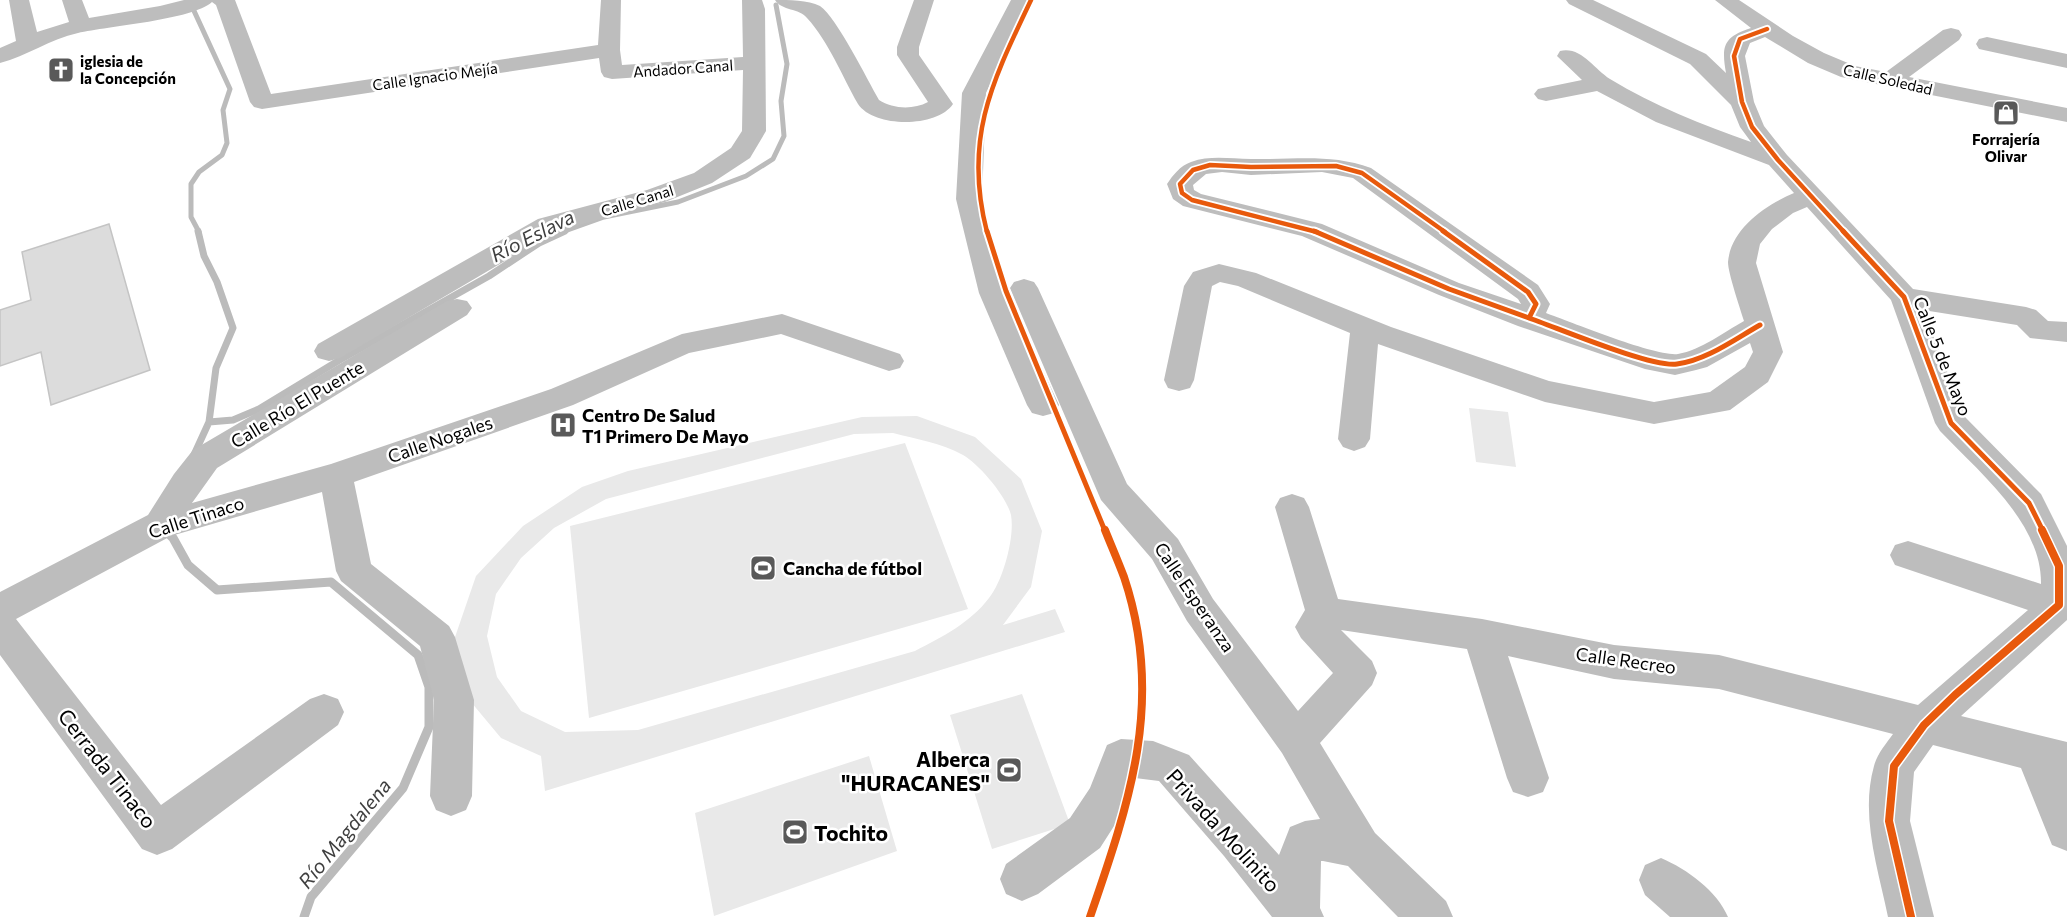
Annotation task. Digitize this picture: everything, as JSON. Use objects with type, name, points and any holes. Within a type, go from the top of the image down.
[{"type":"street","points":[[19,0],[28,43]]},
{"type":"street","points":[[72,0],[81,26]]},
{"type":"street","points":[[610,61],[611,0]]},
{"type":"street","name":"Calle Canal","points":[[329,351],[547,225],[656,196],[703,178],[741,153],[754,131],[754,9],[752,0]]},
{"type":"street","points":[[785,0],[812,10],[825,24],[870,104],[876,110],[924,114],[936,110],[941,104],[908,55],[908,47],[924,0]]},
{"type":"street","points":[[1021,0],[974,93],[969,200],[993,293],[1042,405]]},
{"type":"street","points":[[1576,0],[1698,59],[1742,102]]},
{"type":"street","name":"Calle Soledad","points":[[1725,0],[1768,19],[1824,63],[1889,81],[2067,115]]},
{"type":"street","points":[[0,56],[28,43],[81,26],[216,1]]},
{"type":"street","name":"Calle Ignacio Mejía","points":[[216,1],[262,102],[610,61]]},
{"type":"street","name":"Calle 5 de Mayo","points":[[1768,19],[1740,39],[1734,56],[1742,102],[1752,127],[1778,160],[1904,297],[1951,423],[2029,503],[2059,566],[2059,605]]},
{"type":"street","points":[[1889,81],[1950,35]]},
{"type":"street","points":[[1987,44],[2067,61]]},
{"type":"street","points":[[1568,56],[1600,82],[1634,103],[1712,136],[1778,160]]},
{"type":"street","name":"Andador Canal","points":[[610,61],[753,63]]},
{"type":"street","points":[[1546,94],[1600,82]]},
{"type":"street","points":[[1528,319],[1536,304],[1528,292],[1362,173],[1353,169],[1312,165],[1251,167],[1208,165],[1190,171],[1180,184],[1182,193],[1192,200],[1312,230],[1449,289],[1528,319],[1646,359],[1675,365],[1696,360],[1760,325]]},
{"type":"street","points":[[1179,380],[1198,286],[1203,278],[1220,273],[1246,279],[1365,327],[1545,392],[1654,413],[1719,402],[1757,374],[1768,352],[1742,262],[1747,243],[1763,223],[1784,207],[1811,196]]},
{"type":"street","name":"Calle Esperanza","points":[[1024,288],[1113,491],[1165,549],[1200,610],[1296,740],[1360,848],[1430,917]]},
{"type":"street","points":[[1904,297],[2026,317],[2040,331],[2067,332]]},
{"type":"street","name":"Calle Río El Puente","points":[[160,525],[186,483],[205,459],[457,308]]},
{"type":"street","name":"Calle Nogales","points":[[336,474],[562,397],[682,344],[782,324],[889,361]]},
{"type":"street","points":[[1354,439],[1365,327]]},
{"type":"street","points":[[336,474],[354,571],[436,637],[454,700],[451,796]]},
{"type":"street","name":"Calle Tinaco","points":[[0,610],[160,525],[336,474]]},
{"type":"street","points":[[1292,507],[1324,612],[1314,627],[1358,673],[1333,697],[1314,723],[1296,740]]},
{"type":"street","points":[[1908,555],[2059,605]]},
{"type":"street","points":[[1911,917],[1888,821],[1894,766],[1924,725],[1955,695],[2059,605]]},
{"type":"street","name":"Calle Recreo","points":[[1324,612],[1482,635],[1614,662],[1719,672],[2051,757]]},
{"type":"street","name":"Cerrada Tinaco","points":[[0,626],[157,834],[324,712]]},
{"type":"street","points":[[1482,635],[1528,778]]},
{"type":"street","points":[[2051,757],[2067,830]]},
{"type":"street","name":"Privada Molinito","points":[[1022,879],[1085,833],[1108,798],[1121,758],[1153,760],[1174,768],[1239,841],[1298,915]]},
{"type":"street","points":[[1298,915],[1299,859],[1305,842],[1323,840],[1360,848]]},
{"type":"street","points":[[1661,880],[1704,917]]},
{"type":"shaded area","points":[[1469,408],[1508,412],[1516,467],[1476,462]]},
{"type":"shaded area","points":[[917,416],[975,437],[1021,479],[1042,531],[1031,587],[1003,625],[1055,609],[1065,632],[545,791],[541,756],[501,738],[466,696],[454,640],[476,576],[523,526],[582,487],[628,471],[862,417]],"holes":[[[893,433],[946,447],[969,459],[998,490],[1011,515],[1011,535],[999,581],[981,607],[945,635],[915,651],[638,730],[565,732],[521,711],[497,677],[487,636],[496,594],[521,558],[554,528],[606,499],[854,434]]]},
{"type":"shaded area","name":"Cancha de fútbol","points":[[905,443],[968,609],[589,718],[570,526]]},
{"type":"shaded area","name":"Alberca \"HURACANES\"","points":[[1022,694],[1070,824],[992,849],[950,715]]},
{"type":"shaded area","name":"Tochito","points":[[869,756],[897,851],[714,916],[695,813]]},
{"type":"building","points":[[109,224],[150,370],[51,405],[41,352],[0,366],[0,310],[31,300],[22,252]]},
{"type":"waterway","name":"Río Magdalena","points":[[189,0],[230,89],[223,110],[227,143],[222,155],[199,172],[191,184],[191,217],[199,232]]},
{"type":"waterway","name":"Río Eslava","points":[[562,232],[604,217],[678,202],[746,176],[773,159],[784,136],[781,101],[787,64],[776,5]]},
{"type":"waterway","name":"Río Magdalena","points":[[198,231],[204,256],[217,282],[233,328],[216,368],[209,422]]},
{"type":"waterway","name":"Río Eslava","points":[[209,422],[233,420],[259,409],[338,361],[489,276],[539,243],[565,231]]},
{"type":"waterway","name":"Río Magdalena","points":[[193,457],[209,422]]},
{"type":"waterway","name":"Río Magdalena","points":[[164,529],[173,538],[188,565],[217,590],[331,582],[418,655],[429,687],[429,727],[403,788],[311,897],[304,917]]},
{"type":"cycle path","points":[[1031,0],[1002,60],[985,106],[979,158],[980,193],[994,259],[1018,323],[1124,578],[1135,625],[1142,672],[1143,704],[1136,766],[1111,858],[1090,917]]},
{"type":"cycle path","points":[[1767,29],[1740,39],[1734,56],[1742,102],[1752,127],[1778,160],[1904,297],[1951,423],[2029,503],[2059,566],[2059,605],[1955,695],[1924,725],[1894,766],[1889,821],[1911,917]]},
{"type":"cycle path","points":[[1528,319],[1536,304],[1528,292],[1362,173],[1349,168],[1308,164],[1251,167],[1216,164],[1193,170],[1180,184],[1182,193],[1192,200],[1312,230],[1449,289],[1645,359],[1675,365],[1696,360],[1760,325]]},
{"type":"place","name":"iglesia de la Concepción","points":[[61,70]]},
{"type":"place","name":"Forrajería Olivar","points":[[2006,113]]},
{"type":"place","name":"Centro De Salud T1 Primero De Mayo","points":[[563,425]]},
{"type":"place","name":"Cancha de fútbol","points":[[763,568]]},
{"type":"place","name":"Alberca \"HURACANES\"","points":[[1009,770]]},
{"type":"place","name":"Tochito","points":[[795,832]]}]
